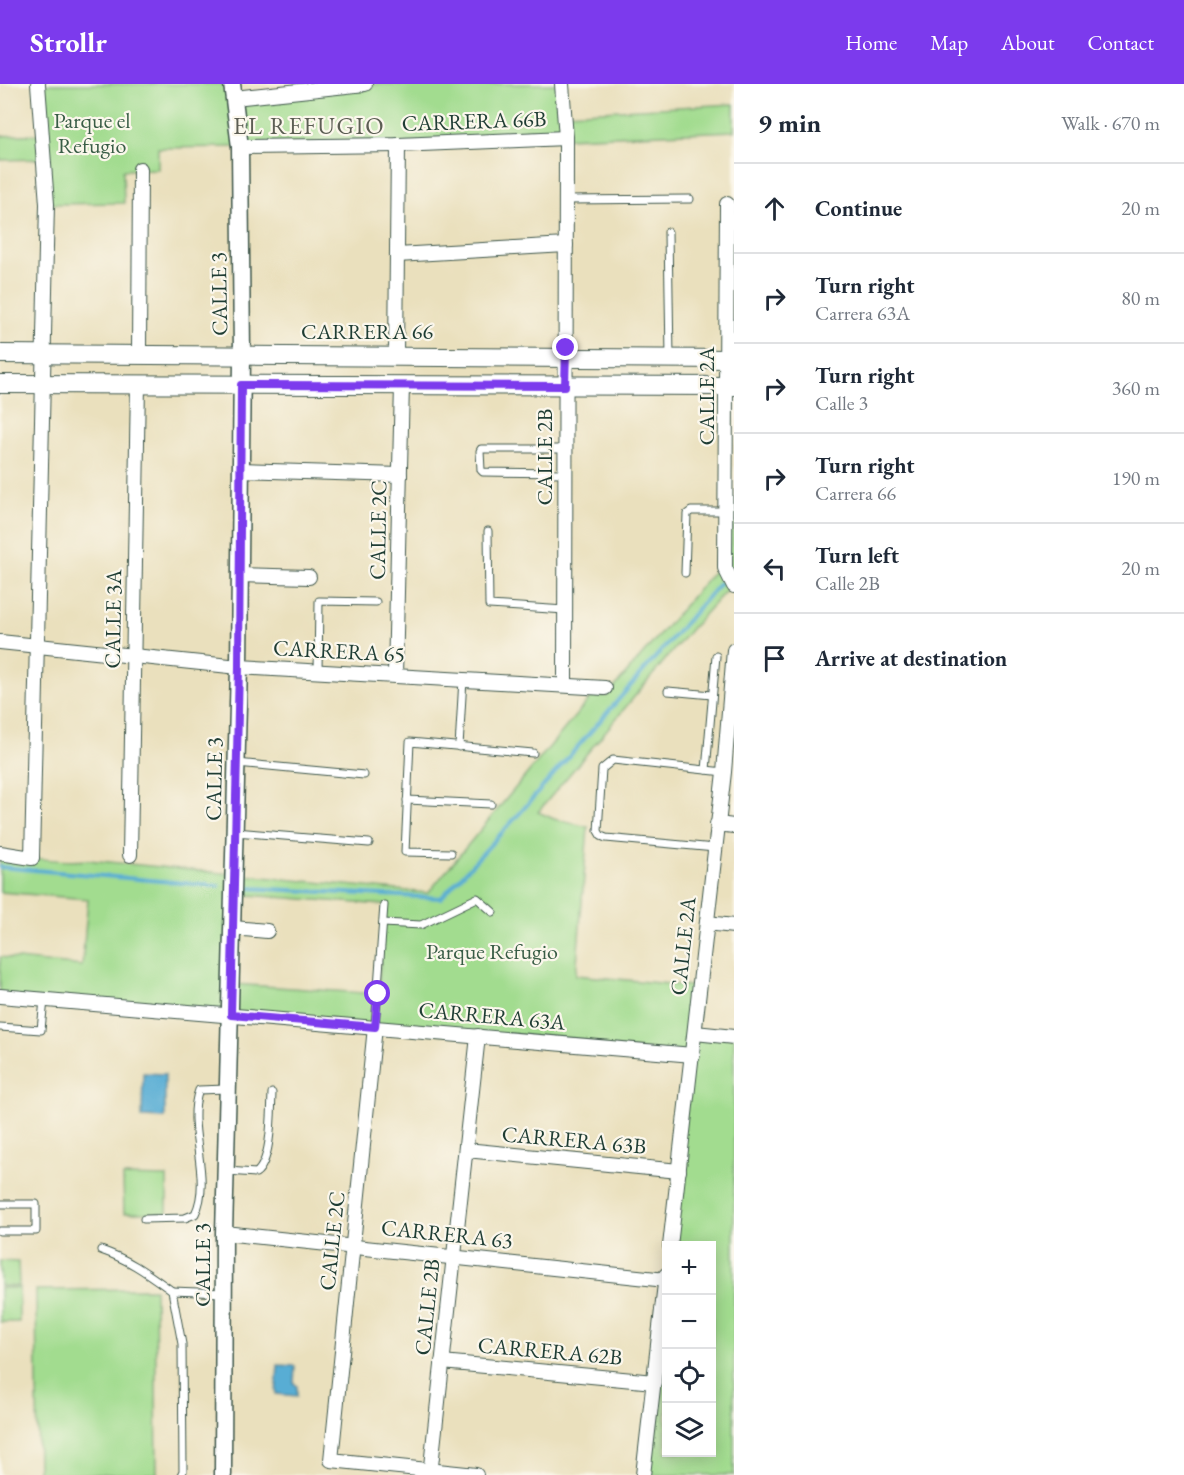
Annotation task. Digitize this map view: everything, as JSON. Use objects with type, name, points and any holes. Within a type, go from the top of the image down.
[{"type":"main road","name":"CARRERA 66","points":[[0,354],[566,356],[730,359]]},
{"type":"main road","points":[[0,384],[730,386]]},
{"type":"street","points":[[0,853],[32,858],[47,204],[38,84]]},
{"type":"street","points":[[233,91],[364,84]]},
{"type":"street","name":"CALLE 2B","points":[[562,84],[566,138],[565,685]]},
{"type":"street","name":"CALLE 3","points":[[223,1475],[226,1171],[239,667],[242,355],[240,147],[233,91]]},
{"type":"street","name":"CARRERA 66B","points":[[240,147],[398,145],[566,138]]},
{"type":"street","points":[[396,356],[398,145]]},
{"type":"street","points":[[139,354],[140,169]]},
{"type":"street","name":"CALLE 2A","points":[[727,204],[730,386],[725,568],[734,586]]},
{"type":"street","points":[[397,255],[566,245]]},
{"type":"street","name":"CALLE 3A","points":[[130,855],[138,384]]},
{"type":"street","name":"CALLE 2C","points":[[395,675],[402,385]]},
{"type":"street","points":[[241,470],[400,475]]},
{"type":"street","points":[[240,575],[309,577]]},
{"type":"street","name":"CARRERA 65","points":[[0,642],[239,667],[605,688]]},
{"type":"street","name":"CALLE 2A","points":[[670,1241],[717,824],[730,728],[734,650]]},
{"type":"street","points":[[717,824],[734,826]]},
{"type":"street","points":[[707,923],[734,926]]},
{"type":"street","points":[[233,928],[267,931]]},
{"type":"street","name":"CARRERA 63A","points":[[0,996],[693,1055]]},
{"type":"street","name":"CALLE 2C","points":[[375,1027],[331,1460],[430,1472]]},
{"type":"street","points":[[695,1033],[734,1036]]},
{"type":"street","name":"CALLE 2B","points":[[430,1472],[478,1036]]},
{"type":"street","name":"CARRERA 63B","points":[[466,1150],[679,1171]]},
{"type":"street","name":"CARRERA 63","points":[[225,1233],[662,1280]]},
{"type":"street","points":[[643,1475],[664,1295]]},
{"type":"street","name":"CARRERA 62B","points":[[442,1362],[654,1382]]},
{"type":"street","points":[[430,1472],[476,1475]]},
{"type":"lane","points":[[566,201],[690,199]]},
{"type":"lane","points":[[668,232],[670,358]]},
{"type":"lane","points":[[566,449],[480,451],[483,472],[566,473]]},
{"type":"lane","points":[[685,573],[687,514],[691,511],[727,511]]},
{"type":"lane","points":[[488,531],[489,605],[565,610]]},
{"type":"lane","points":[[318,671],[319,601],[376,602]]},
{"type":"lane","points":[[706,770],[716,656]]},
{"type":"lane","points":[[459,747],[463,679]]},
{"type":"lane","points":[[668,691],[712,694]]},
{"type":"lane","points":[[451,853],[405,852],[410,742],[533,753]]},
{"type":"lane","points":[[715,848],[606,838],[598,831],[602,769],[613,760],[724,772]]},
{"type":"lane","points":[[237,763],[364,775]]},
{"type":"lane","points":[[407,800],[491,804]]},
{"type":"lane","points":[[235,832],[369,843]]},
{"type":"lane","points":[[383,923],[421,925],[477,898],[493,912]]},
{"type":"lane","points":[[375,1027],[384,904]]},
{"type":"lane","points":[[0,1027],[41,1030],[44,1000]]},
{"type":"lane","points":[[144,1220],[185,1218],[195,1214],[200,1206],[201,1187],[195,1099],[199,1090],[229,1089]]},
{"type":"lane","points":[[226,1171],[256,1173],[262,1166],[269,1137],[272,1093]]},
{"type":"lane","points":[[0,1204],[36,1204],[36,1231],[0,1231]]},
{"type":"lane","points":[[100,1250],[123,1258],[172,1291],[224,1293]]},
{"type":"lane","points":[[172,1291],[182,1344],[183,1471],[181,1475]]},
{"type":"green space","name":"Parque el Refugio","points":[[38,84],[232,84],[234,98],[365,84],[562,84],[565,113],[734,104],[734,131],[398,145],[158,148],[158,169],[123,170],[124,203],[47,204],[44,159],[0,160],[0,136],[42,134]]},
{"type":"green space","name":"Parque Refugio","points":[[727,511],[734,511],[734,586],[733,583],[691,629],[538,812],[554,819],[588,827],[576,975],[700,987],[696,1033],[734,1037],[734,1475],[643,1475],[662,1310],[662,1457],[716,1457],[716,1241],[670,1241],[692,1055],[0,996],[0,957],[82,966],[88,899],[0,892],[0,853],[44,859],[88,860],[428,893],[591,697],[607,696],[726,557]],"holes":[[[234,894],[384,905],[378,994],[232,984]]]},
{"type":"green space","points":[[123,1176],[167,1177],[167,1213],[124,1213]]},
{"type":"green space","points":[[0,1261],[18,1262],[19,1286],[0,1286]]},
{"type":"green space","points":[[0,1288],[19,1288],[19,1322],[0,1322]]},
{"type":"green space","points":[[155,1289],[157,1474],[38,1475],[36,1290]]},
{"type":"water","points":[[143,1073],[165,1074],[165,1118],[142,1117]]},
{"type":"water","points":[[278,1365],[295,1366],[294,1383],[297,1386],[297,1396],[276,1394]]},
{"type":"waterway","points":[[250,888],[441,898],[520,813],[720,583]]},
{"type":"waterway","points":[[0,867],[219,886]]},
{"type":"district","name":"EL REFUGIO","points":[[309,125]]},
{"type":"route","points":[[378,994],[375,1027],[231,1015],[239,667],[241,385],[565,386],[566,348]]}]
